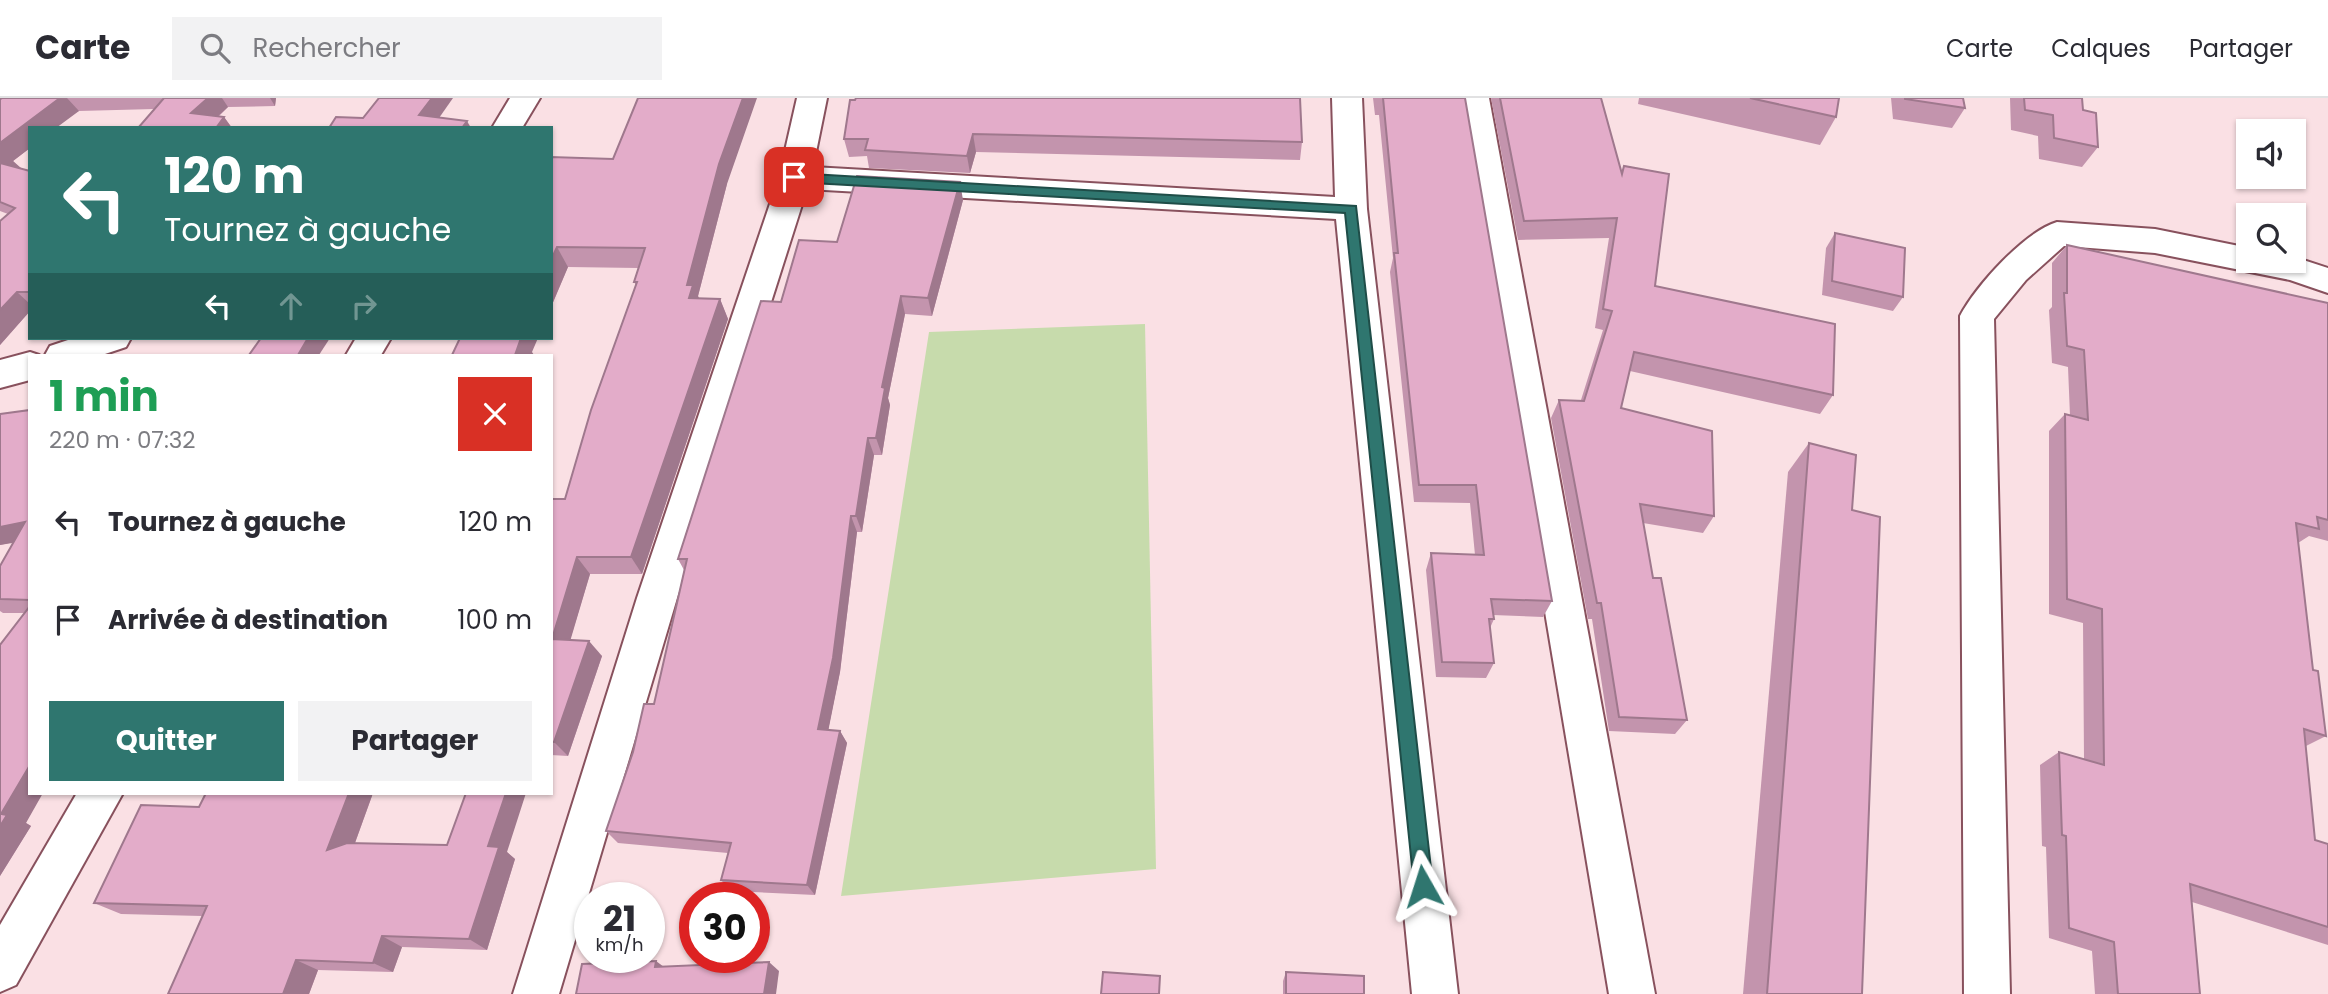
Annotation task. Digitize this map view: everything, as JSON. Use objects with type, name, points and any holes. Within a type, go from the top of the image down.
[{"type":"street","points":[[508,126],[525,98]]},
{"type":"street","points":[[536,994],[661,585],[794,177],[812,98]]},
{"type":"street","points":[[1347,98],[1351,209],[1435,994]]},
{"type":"street","points":[[1474,98],[1632,994]]},
{"type":"street","points":[[794,177],[1351,209]]},
{"type":"street","points":[[1987,994],[1979,616],[1977,316],[2014,271],[2057,234],[2155,241],[2236,257]]},
{"type":"street","points":[[2305,273],[2328,281]]},
{"type":"street","points":[[65,354],[108,340]]},
{"type":"street","points":[[0,373],[28,366]]},
{"type":"street","points":[[0,969],[100,795]]},
{"type":"green space","points":[[1145,324],[1156,869],[841,896],[929,332]]},
{"type":"building","points":[[2,98],[60,98],[0,143]]},
{"type":"building","points":[[164,98],[208,98],[191,113],[224,117],[217,126],[140,126]]},
{"type":"building","points":[[379,98],[432,98],[419,115],[467,121],[463,126],[330,126],[336,117],[363,118]]},
{"type":"building","points":[[638,98],[743,98],[719,164],[687,285],[693,285],[689,298],[720,299],[631,557],[577,557],[553,636],[553,499],[565,499],[591,410],[637,282],[634,282],[645,248],[557,247],[553,256],[553,157],[613,159]]},
{"type":"building","points":[[1300,98],[1302,142],[973,134],[967,156],[865,150],[868,139],[844,139],[850,100]]},
{"type":"building","points":[[1383,98],[1465,98],[1552,601],[1491,599],[1494,619],[1489,619],[1494,663],[1442,662],[1431,553],[1484,555],[1476,485],[1419,485],[1394,253],[1398,253]]},
{"type":"building","points":[[1500,98],[1601,98],[1622,174],[1624,166],[1669,174],[1655,286],[1835,324],[1833,395],[1634,352],[1621,408],[1712,431],[1714,516],[1640,504],[1653,578],[1661,578],[1687,720],[1619,717],[1601,603],[1597,603],[1559,400],[1584,401],[1612,311],[1603,309],[1617,218],[1524,221]]},
{"type":"building","points":[[1750,98],[1839,98],[1836,117]]},
{"type":"building","points":[[1963,98],[1965,108],[1905,99]]},
{"type":"building","points":[[2024,98],[2082,98],[2083,110],[2096,113],[2098,147],[2054,138],[2053,115],[2025,110]]},
{"type":"building","points":[[0,163],[28,170],[28,292],[17,292],[0,310],[0,221],[15,208],[0,202]]},
{"type":"building","points":[[857,176],[960,182],[928,298],[901,296],[882,387],[885,388],[876,438],[868,438],[856,516],[851,516],[833,658],[818,729],[840,731],[807,885],[721,880],[731,843],[606,831],[633,752],[644,704],[654,704],[687,559],[678,559],[761,301],[781,302],[799,240],[837,242]]},
{"type":"building","points":[[1835,233],[1905,248],[1903,297],[1832,281]]},
{"type":"building","points":[[2067,245],[2328,303],[2328,520],[2317,517],[2319,529],[2296,523],[2313,670],[2318,671],[2326,736],[2304,729],[2315,840],[2328,844],[2328,927],[2190,884],[2200,994],[2118,994],[2114,942],[2069,928],[2066,836],[2062,835],[2059,752],[2104,765],[2102,609],[2067,599],[2065,414],[2088,420],[2084,350],[2067,346],[2064,293],[2067,293]]},
{"type":"building","points":[[260,340],[307,340],[299,354],[250,354]]},
{"type":"building","points":[[459,340],[520,340],[515,354],[452,354]]},
{"type":"building","points":[[28,410],[28,600],[0,599],[0,566],[25,522],[0,527],[0,414]]},
{"type":"building","points":[[1809,443],[1856,455],[1852,510],[1880,517],[1862,994],[1767,994]]},
{"type":"building","points":[[28,609],[28,768],[1,814],[7,815],[0,826],[0,645]]},
{"type":"building","points":[[553,639],[589,641],[554,742]]},
{"type":"building","points":[[205,795],[348,795],[327,850],[347,843],[447,845],[465,795],[505,795],[488,846],[499,847],[469,939],[382,936],[373,963],[296,960],[283,994],[168,994],[207,906],[94,903],[141,805],[199,807]]},
{"type":"building","points":[[679,966],[679,973],[767,973],[764,994],[576,994],[580,973],[665,973],[665,967]]},
{"type":"building","points":[[1103,972],[1160,976],[1159,994],[1101,994]]},
{"type":"building","points":[[1286,972],[1364,976],[1364,994],[1286,994]]},
{"type":"route","points":[[794,177],[1351,209],[1423,886]]}]
